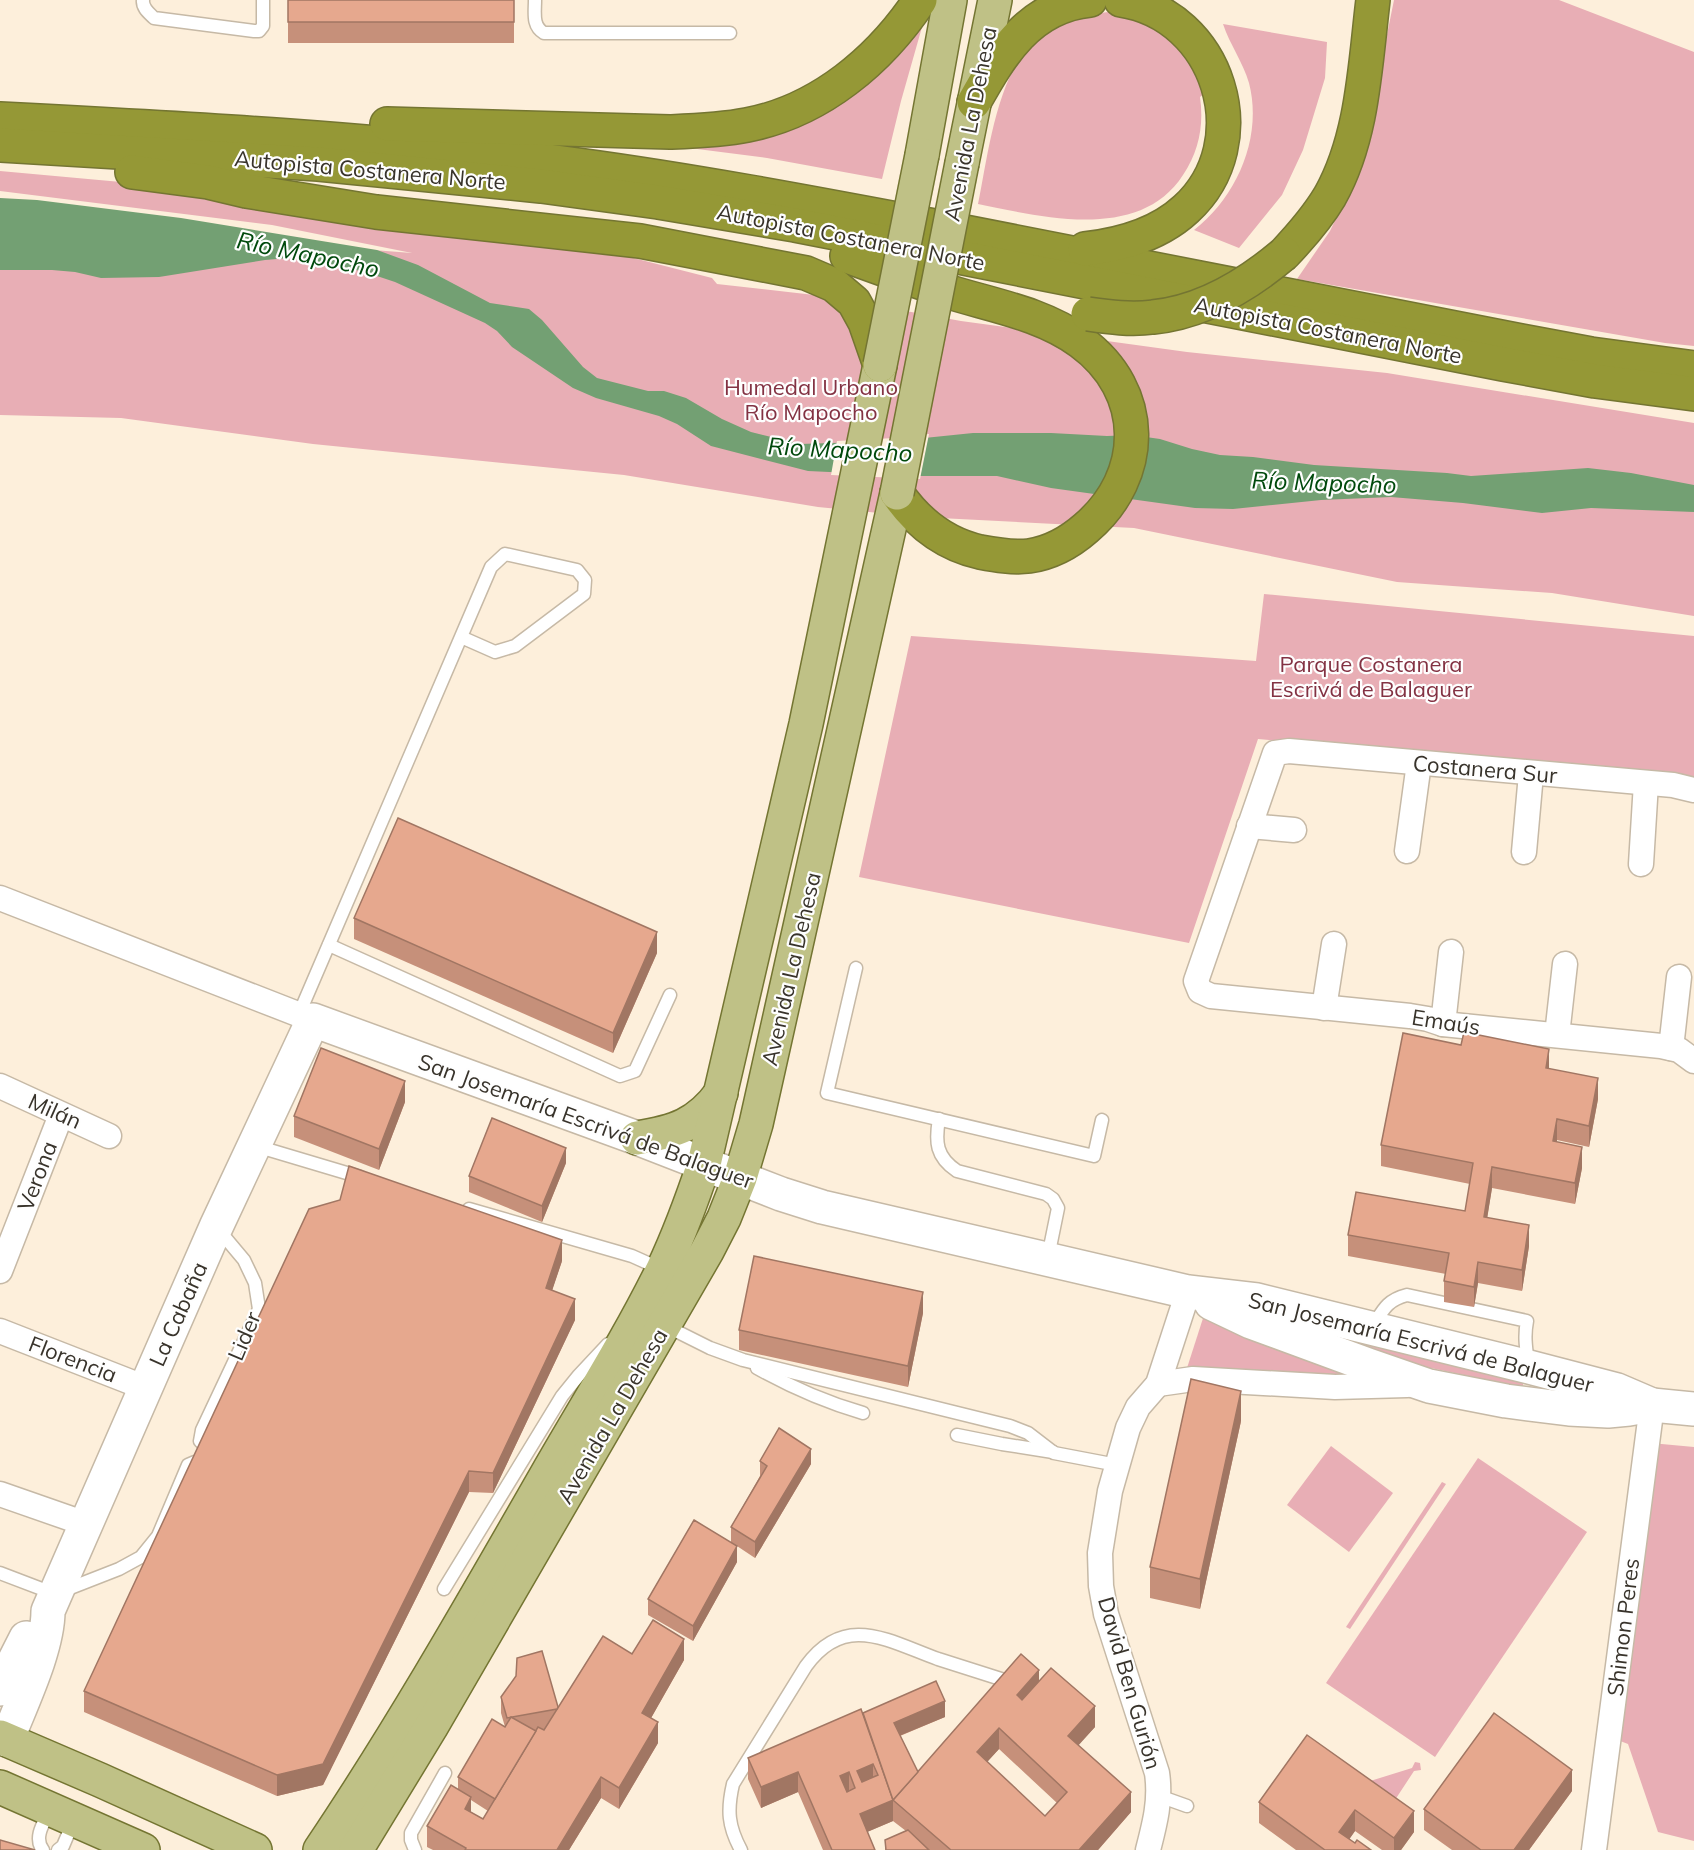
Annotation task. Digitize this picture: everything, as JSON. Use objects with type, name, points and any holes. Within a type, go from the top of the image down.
[{"type":"highway","points":[[160,127],[252,123],[356,123],[670,132],[747,125],[792,111],[838,86],[881,49],[897,32],[920,0]]},
{"type":"highway","points":[[974,102],[997,61],[1026,29],[1056,9],[1090,0]]},
{"type":"highway","points":[[1066,250],[1100,246],[1134,238],[1147,234],[1173,220],[1186,210],[1205,186],[1213,173],[1221,150],[1224,129],[1223,106],[1215,74],[1204,54],[1191,37],[1173,21],[1149,8],[1121,0]]},
{"type":"highway","points":[[658,202],[715,221],[847,256],[1084,328],[1117,318],[1153,317],[1187,310],[1203,305],[1235,289],[1261,272],[1284,254],[1316,218],[1341,173],[1354,130],[1373,0]]},
{"type":"highway","name":"Autopista Costanera Norte","points":[[0,119],[378,142],[594,167],[718,186],[1066,250],[1533,343],[1694,368]]},
{"type":"highway","points":[[0,147],[80,165],[208,182],[246,191],[376,212],[590,234],[691,250],[806,273],[834,285],[854,302],[880,365]]},
{"type":"highway","name":"Autopista Costanera Norte","points":[[0,147],[318,164],[541,186],[658,202],[806,227],[1492,362],[1595,381],[1694,394]]},
{"type":"highway","points":[[897,493],[927,527],[939,535],[965,548],[1004,556],[1028,556],[1053,549],[1092,523],[1111,501],[1128,467],[1132,432],[1125,398],[1084,328]]},
{"type":"main road","name":"Avenida La Dehesa","points":[[356,1850],[431,1727],[653,1317],[662,1270],[682,1225],[704,1164],[803,736],[845,540],[951,0]]},
{"type":"main road","name":"Avenida La Dehesa","points":[[320,1850],[404,1720],[653,1317],[707,1251],[724,1218],[740,1178],[756,1124],[897,493],[995,0]]},
{"type":"main road","points":[[637,1138],[667,1133],[688,1124],[704,1114],[721,1094]]},
{"type":"main road","points":[[2,1742],[100,1780],[255,1850]]},
{"type":"main road","points":[[0,1787],[143,1850]]},
{"type":"street","name":"Costanera Sur","points":[[1249,826],[1275,753],[1289,751],[1673,785],[1694,790]]},
{"type":"street","points":[[1407,851],[1419,763]]},
{"type":"street","points":[[1524,852],[1531,774]]},
{"type":"street","points":[[1641,864],[1646,783]]},
{"type":"street","points":[[1249,826],[1294,830]]},
{"type":"street","name":"Emaús","points":[[1249,826],[1198,971],[1196,981],[1202,993],[1211,996],[1420,1017],[1443,1024],[1671,1048],[1694,1060]]},
{"type":"street","name":"San Josemaría Escrivá de Balaguer","points":[[0,898],[306,1017],[822,1207],[1188,1292],[1257,1300],[1617,1390],[1652,1405]]},
{"type":"street","points":[[1324,1008],[1334,944]]},
{"type":"street","points":[[1443,1024],[1451,952]]},
{"type":"street","points":[[1557,1035],[1565,964]]},
{"type":"street","points":[[1671,1048],[1679,977]]},
{"type":"street","name":"La Cabaña","points":[[0,1689],[31,1628],[51,1602],[254,1146],[306,1017]]},
{"type":"street","name":"Milán","points":[[0,1086],[109,1136]]},
{"type":"street","name":"Verona","points":[[0,1271],[61,1114]]},
{"type":"street","name":"San Josemaría Escrivá de Balaguer","points":[[1188,1292],[1251,1322],[1429,1386],[1506,1401],[1569,1409],[1608,1411],[1652,1405],[1694,1409]]},
{"type":"street","name":"David Ben Gurión","points":[[1148,1850],[1159,1796],[1155,1765],[1106,1614],[1101,1586],[1100,1552],[1104,1520],[1128,1428],[1138,1407],[1158,1384],[1188,1292]]},
{"type":"street","name":"Florencia","points":[[0,1331],[146,1388]]},
{"type":"street","points":[[1506,1401],[1527,1394],[1534,1387],[1535,1376],[1529,1367]]},
{"type":"street","points":[[1158,1384],[1193,1379],[1335,1386],[1429,1386]]},
{"type":"street","name":"Shimon Peres","points":[[1594,1850],[1652,1405]]},
{"type":"street","points":[[0,1494],[86,1524]]},
{"type":"street","name":"La Cabaña","points":[[2,1742],[22,1702],[46,1635],[51,1602]]},
{"type":"lane","points":[[143,0],[148,13],[154,18],[254,31],[259,31],[263,26],[263,0]]},
{"type":"lane","points":[[535,0],[535,23],[538,30],[544,33],[730,33]]},
{"type":"lane","points":[[306,1017],[329,945],[461,637],[491,567],[505,554],[577,570],[585,580],[584,594],[515,646],[495,652],[461,637]]},
{"type":"lane","points":[[329,945],[620,1076],[635,1071],[670,995]]},
{"type":"lane","points":[[856,968],[827,1093],[1094,1156],[1102,1120]]},
{"type":"lane","points":[[939,1119],[937,1142],[943,1159],[957,1171],[1046,1194],[1053,1199],[1058,1208],[1047,1259]]},
{"type":"lane","points":[[254,1146],[371,1180]]},
{"type":"lane","points":[[462,1207],[632,1256],[662,1270]]},
{"type":"lane","name":"Lider","points":[[207,1448],[200,1441],[202,1430],[259,1309],[255,1283],[244,1260],[216,1227]]},
{"type":"lane","points":[[1372,1329],[1394,1298],[1407,1295],[1527,1321],[1525,1344],[1529,1367]]},
{"type":"lane","points":[[444,1589],[562,1396],[579,1375],[653,1317],[710,1348],[742,1360],[1010,1426],[1028,1432],[1054,1453]]},
{"type":"lane","points":[[742,1360],[819,1399],[863,1413]]},
{"type":"lane","points":[[957,1435],[1118,1465]]},
{"type":"lane","points":[[0,1573],[51,1602],[141,1557],[158,1536],[188,1465],[201,1462]]},
{"type":"lane","points":[[741,1850],[733,1836],[729,1816],[733,1784],[806,1666],[815,1653],[829,1641],[846,1635],[875,1637],[1004,1680]]},
{"type":"lane","points":[[415,1850],[411,1833],[445,1773]]},
{"type":"lane","points":[[1159,1796],[1187,1806]]},
{"type":"lane","points":[[43,1850],[39,1845],[39,1836],[62,1814]]},
{"type":"lane","points":[[58,1850],[63,1846],[62,1814]]},
{"type":"green space","points":[[1394,0],[1559,0],[1694,52],[1694,346],[1665,343],[1297,279],[1330,231],[1360,168]]},
{"type":"green space","points":[[1108,12],[1134,16],[1155,26],[1187,54],[1205,93],[1200,97],[1199,138],[1193,157],[1183,175],[1164,196],[1142,210],[1116,217],[1060,218],[978,204],[999,107],[1007,82],[1018,60],[1032,42],[1050,28],[1078,17]]},
{"type":"green space","points":[[926,13],[882,179],[767,158],[658,144],[751,125]]},
{"type":"green space","points":[[1223,24],[1327,42],[1325,78],[1303,150],[1282,195],[1239,248],[1194,230],[1223,201],[1234,183],[1249,145],[1252,124],[1249,83]]},
{"type":"green space","name":"Humedal Urbano Río Mapocho","points":[[0,171],[143,184],[602,250],[712,278],[717,284],[823,296],[961,321],[1187,352],[1387,373],[1694,423],[1694,616],[1552,593],[1397,582],[1134,528],[920,517],[818,507],[624,475],[313,444],[121,418],[0,415],[0,203],[360,249],[412,253],[272,225],[0,191]]},
{"type":"green space","name":"Parque Costanera Escrivá de Balaguer","points":[[1264,594],[1694,636],[1694,783],[1662,776],[1258,739],[1189,943],[859,877],[911,636],[1256,661]]},
{"type":"green space","points":[[1205,1312],[1372,1378],[1187,1368]]},
{"type":"green space","points":[[1309,1325],[1523,1380],[1523,1385],[1520,1387],[1431,1368],[1420,1368]]},
{"type":"green space","points":[[1640,1442],[1694,1447],[1694,1841],[1658,1832],[1628,1744],[1602,1734]]},
{"type":"green space","points":[[1331,1446],[1393,1493],[1349,1552],[1287,1505]]},
{"type":"green space","points":[[1478,1458],[1587,1532],[1435,1757],[1326,1683]]},
{"type":"green space","points":[[1442,1482],[1446,1484],[1350,1629],[1346,1627]]},
{"type":"green space","points":[[1415,1762],[1420,1763],[1421,1770],[1414,1771],[1391,1806],[1367,1782],[1412,1768]]},
{"type":"water","name":"Río Mapocho","points":[[0,198],[37,200],[181,218],[377,250],[418,265],[490,303],[529,309],[542,320],[583,367],[597,378],[648,391],[664,391],[686,398],[722,419],[751,432],[800,444],[895,441],[973,433],[1132,435],[1160,439],[1220,455],[1314,465],[1471,476],[1588,468],[1631,473],[1694,485],[1694,512],[1591,508],[1542,513],[1391,497],[1321,500],[1233,509],[1195,508],[1051,488],[997,476],[914,476],[808,471],[711,446],[677,424],[659,416],[596,398],[573,388],[512,347],[497,331],[485,323],[395,282],[365,272],[306,259],[289,258],[159,277],[101,278],[52,270],[0,270]]},
{"type":"pier","points":[[929,434],[920,479],[831,475],[837,441]]},
{"type":"building","points":[[288,0],[514,0],[514,22],[288,22]]},
{"type":"building","points":[[398,818],[657,932],[613,1033],[354,918]]},
{"type":"building","points":[[1464,1032],[1549,1049],[1546,1068],[1598,1078],[1589,1126],[1557,1119],[1553,1141],[1582,1147],[1575,1183],[1492,1167],[1484,1217],[1529,1225],[1522,1270],[1478,1262],[1474,1287],[1444,1281],[1449,1253],[1348,1235],[1356,1192],[1465,1211],[1473,1163],[1381,1145],[1403,1033],[1461,1045]]},
{"type":"building","points":[[321,1048],[405,1081],[379,1149],[294,1116]]},
{"type":"building","points":[[492,1118],[566,1148],[542,1206],[469,1176]]},
{"type":"building","points":[[349,1166],[562,1240],[546,1288],[575,1299],[493,1473],[469,1471],[323,1764],[277,1775],[84,1691],[309,1209],[340,1200]]},
{"type":"building","points":[[754,1256],[923,1292],[908,1366],[739,1330]]},
{"type":"building","points":[[1191,1379],[1241,1391],[1200,1579],[1150,1567]]},
{"type":"building","points":[[779,1428],[811,1449],[755,1542],[731,1527],[767,1466],[760,1461]]},
{"type":"building","points":[[694,1520],[737,1546],[693,1626],[648,1599]]},
{"type":"building","points":[[653,1620],[684,1639],[642,1713],[658,1722],[619,1788],[601,1777],[557,1850],[465,1850],[466,1848],[427,1826],[451,1785],[471,1797],[465,1809],[483,1819],[538,1727],[544,1730],[603,1636],[632,1654]]},
{"type":"building","points":[[542,1651],[557,1709],[507,1718],[501,1697],[516,1676],[517,1658]]},
{"type":"building","points":[[1021,1654],[1039,1670],[1017,1695],[1022,1700],[1051,1668],[1095,1706],[1068,1736],[1131,1792],[1079,1850],[951,1850],[893,1800]],"holes":[[[999,1728],[1067,1792],[1045,1816],[977,1752]]]},
{"type":"building","points":[[936,1681],[945,1701],[894,1723],[918,1772],[893,1800],[863,1713]]},
{"type":"building","points":[[861,1709],[893,1800],[860,1814],[875,1850],[832,1850],[798,1772],[761,1787],[748,1758]],"holes":[[[873,1764],[878,1775],[862,1782],[857,1771]],[[849,1772],[855,1788],[847,1792],[840,1776]]]},
{"type":"building","points":[[1494,1713],[1572,1770],[1514,1850],[1481,1850],[1424,1809]]},
{"type":"building","points":[[511,1717],[536,1731],[495,1799],[458,1777],[492,1719],[505,1727]]},
{"type":"building","points":[[1307,1735],[1414,1811],[1394,1838],[1355,1810],[1339,1832],[1355,1843],[1357,1840],[1371,1850],[1325,1850],[1259,1802]]},
{"type":"building","points":[[908,1830],[929,1850],[886,1850],[885,1840]]},
{"type":"building","points":[[0,1840],[35,1850],[0,1850]]}]
